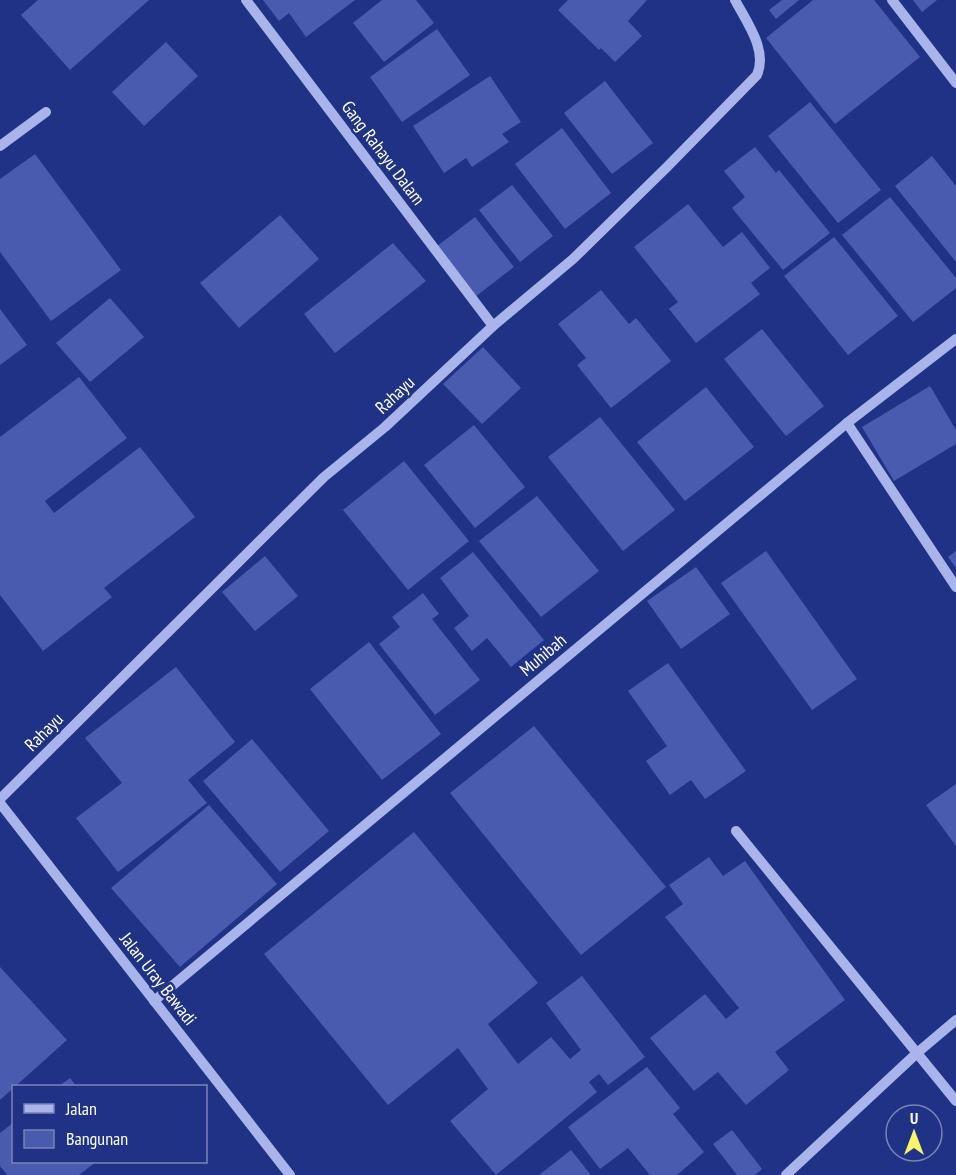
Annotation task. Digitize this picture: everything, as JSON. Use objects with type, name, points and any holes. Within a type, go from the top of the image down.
[{"type":"street","name":"Gang Rahayu Dalam","points":[[246,0],[493,326]]},
{"type":"street","name":"Rahayu","points":[[0,801],[324,477],[385,427],[493,326],[582,250],[757,75],[760,61],[759,48],[735,0]]},
{"type":"street","points":[[892,0],[956,83]]},
{"type":"street","points":[[0,146],[46,112]]},
{"type":"street","name":"Muhibah","points":[[154,1001],[847,423],[956,339]]},
{"type":"street","points":[[847,423],[956,587]]},
{"type":"street","name":"Jalan Uray Bawadi","points":[[0,801],[290,1175]]},
{"type":"street","points":[[736,831],[956,1101]]},
{"type":"street","points":[[786,1175],[917,1053],[956,1020]]},
{"type":"building","points":[[38,0],[149,0],[70,70],[21,15]]},
{"type":"building","points":[[263,0],[355,0],[306,37],[289,13],[279,21]]},
{"type":"building","points":[[382,0],[416,0],[434,23],[384,62],[353,23]]},
{"type":"building","points":[[568,0],[647,0],[628,21],[642,36],[615,62],[601,48],[599,50],[558,10]]},
{"type":"building","points":[[782,0],[799,0],[776,19],[769,10]]},
{"type":"building","points":[[813,0],[874,0],[920,57],[835,124],[766,38]]},
{"type":"building","points":[[913,0],[937,0],[922,12]]},
{"type":"building","points":[[437,29],[470,75],[402,122],[370,77]]},
{"type":"building","points":[[166,42],[198,76],[144,126],[112,92]]},
{"type":"building","points":[[490,76],[521,122],[502,134],[509,142],[472,167],[466,158],[444,173],[413,126]]},
{"type":"building","points":[[605,81],[653,143],[612,174],[564,113]]},
{"type":"building","points":[[810,102],[881,190],[838,223],[768,136]]},
{"type":"building","points":[[562,128],[611,193],[565,229],[515,164]]},
{"type":"building","points":[[755,147],[776,173],[779,170],[830,233],[783,270],[732,208],[745,197],[724,171]]},
{"type":"building","points":[[35,154],[121,270],[51,321],[0,252],[0,179]]},
{"type":"building","points":[[932,156],[956,186],[956,262],[895,186]]},
{"type":"building","points":[[512,185],[553,236],[520,262],[479,210]]},
{"type":"building","points":[[890,197],[956,278],[956,288],[913,322],[842,235]]},
{"type":"building","points":[[688,204],[723,247],[742,232],[770,268],[751,283],[760,294],[696,343],[669,309],[678,302],[634,247]]},
{"type":"building","points":[[280,215],[319,259],[239,328],[200,283]]},
{"type":"building","points":[[475,217],[514,267],[475,297],[436,247]]},
{"type":"building","points":[[834,237],[898,316],[848,355],[784,276]]},
{"type":"building","points":[[393,243],[426,281],[335,353],[304,314]]},
{"type":"building","points":[[601,290],[629,324],[636,318],[671,361],[611,408],[577,365],[586,358],[558,324]]},
{"type":"building","points":[[110,298],[144,337],[90,382],[56,343]]},
{"type":"building","points":[[0,309],[27,345],[0,365]]},
{"type":"building","points":[[762,329],[824,406],[786,436],[724,359]]},
{"type":"building","points":[[483,347],[521,388],[482,424],[443,384]]},
{"type":"building","points":[[79,377],[127,438],[45,501],[54,513],[140,447],[195,517],[104,588],[112,597],[43,651],[0,595],[0,437]]},
{"type":"building","points":[[930,386],[956,430],[956,444],[894,481],[862,427]]},
{"type":"building","points":[[706,387],[754,447],[685,501],[637,442]]},
{"type":"building","points":[[600,417],[675,510],[623,551],[548,457]]},
{"type":"building","points":[[474,425],[525,487],[475,528],[424,465]]},
{"type":"building","points":[[404,461],[469,541],[408,590],[343,510]]},
{"type":"building","points":[[537,496],[599,571],[541,617],[479,541]]},
{"type":"building","points":[[766,551],[857,679],[812,710],[721,583]]},
{"type":"building","points":[[956,551],[956,568],[948,557]]},
{"type":"building","points":[[473,552],[544,640],[511,667],[487,638],[472,651],[454,628],[469,616],[440,578]]},
{"type":"building","points":[[265,556],[298,596],[255,631],[222,592]]},
{"type":"building","points":[[696,567],[730,614],[681,649],[647,601]]},
{"type":"building","points":[[423,593],[439,614],[432,619],[480,680],[435,715],[379,644],[400,627],[392,617]]},
{"type":"building","points":[[369,642],[441,734],[382,780],[310,689]]},
{"type":"building","points":[[668,663],[746,771],[705,799],[691,780],[670,795],[646,761],[667,746],[628,691]]},
{"type":"building","points":[[176,667],[235,742],[188,780],[207,803],[118,872],[76,818],[122,783],[85,738]]},
{"type":"building","points":[[534,726],[666,887],[581,955],[450,793]]},
{"type":"building","points":[[252,739],[329,831],[280,872],[203,781]]},
{"type":"building","points":[[956,784],[956,846],[926,805]]},
{"type":"building","points":[[209,805],[277,884],[180,967],[111,888]]},
{"type":"building","points":[[414,832],[538,983],[488,1024],[518,1064],[551,1037],[570,1059],[581,1050],[546,1003],[582,976],[645,1057],[608,1085],[599,1074],[589,1082],[597,1092],[496,1175],[450,1121],[488,1089],[458,1048],[388,1105],[264,954]]},
{"type":"building","points":[[709,857],[723,876],[745,861],[845,1000],[775,1052],[789,1070],[746,1105],[718,1072],[694,1091],[650,1038],[705,994],[726,1019],[739,1008],[665,917],[683,904],[669,885]]},
{"type":"building","points":[[0,967],[67,1040],[17,1085],[12,1085],[12,1089],[0,1100]]},
{"type":"building","points":[[647,1067],[680,1108],[673,1114],[704,1152],[677,1175],[650,1175],[628,1148],[600,1169],[568,1127]]},
{"type":"building","points":[[70,1078],[75,1085],[60,1085]]},
{"type":"building","points":[[12,1124],[12,1163],[95,1163],[79,1175],[7,1175],[0,1166],[0,1133]]},
{"type":"building","points":[[732,1130],[762,1169],[755,1175],[737,1175],[713,1144]]},
{"type":"building","points":[[571,1150],[591,1175],[539,1175]]}]
